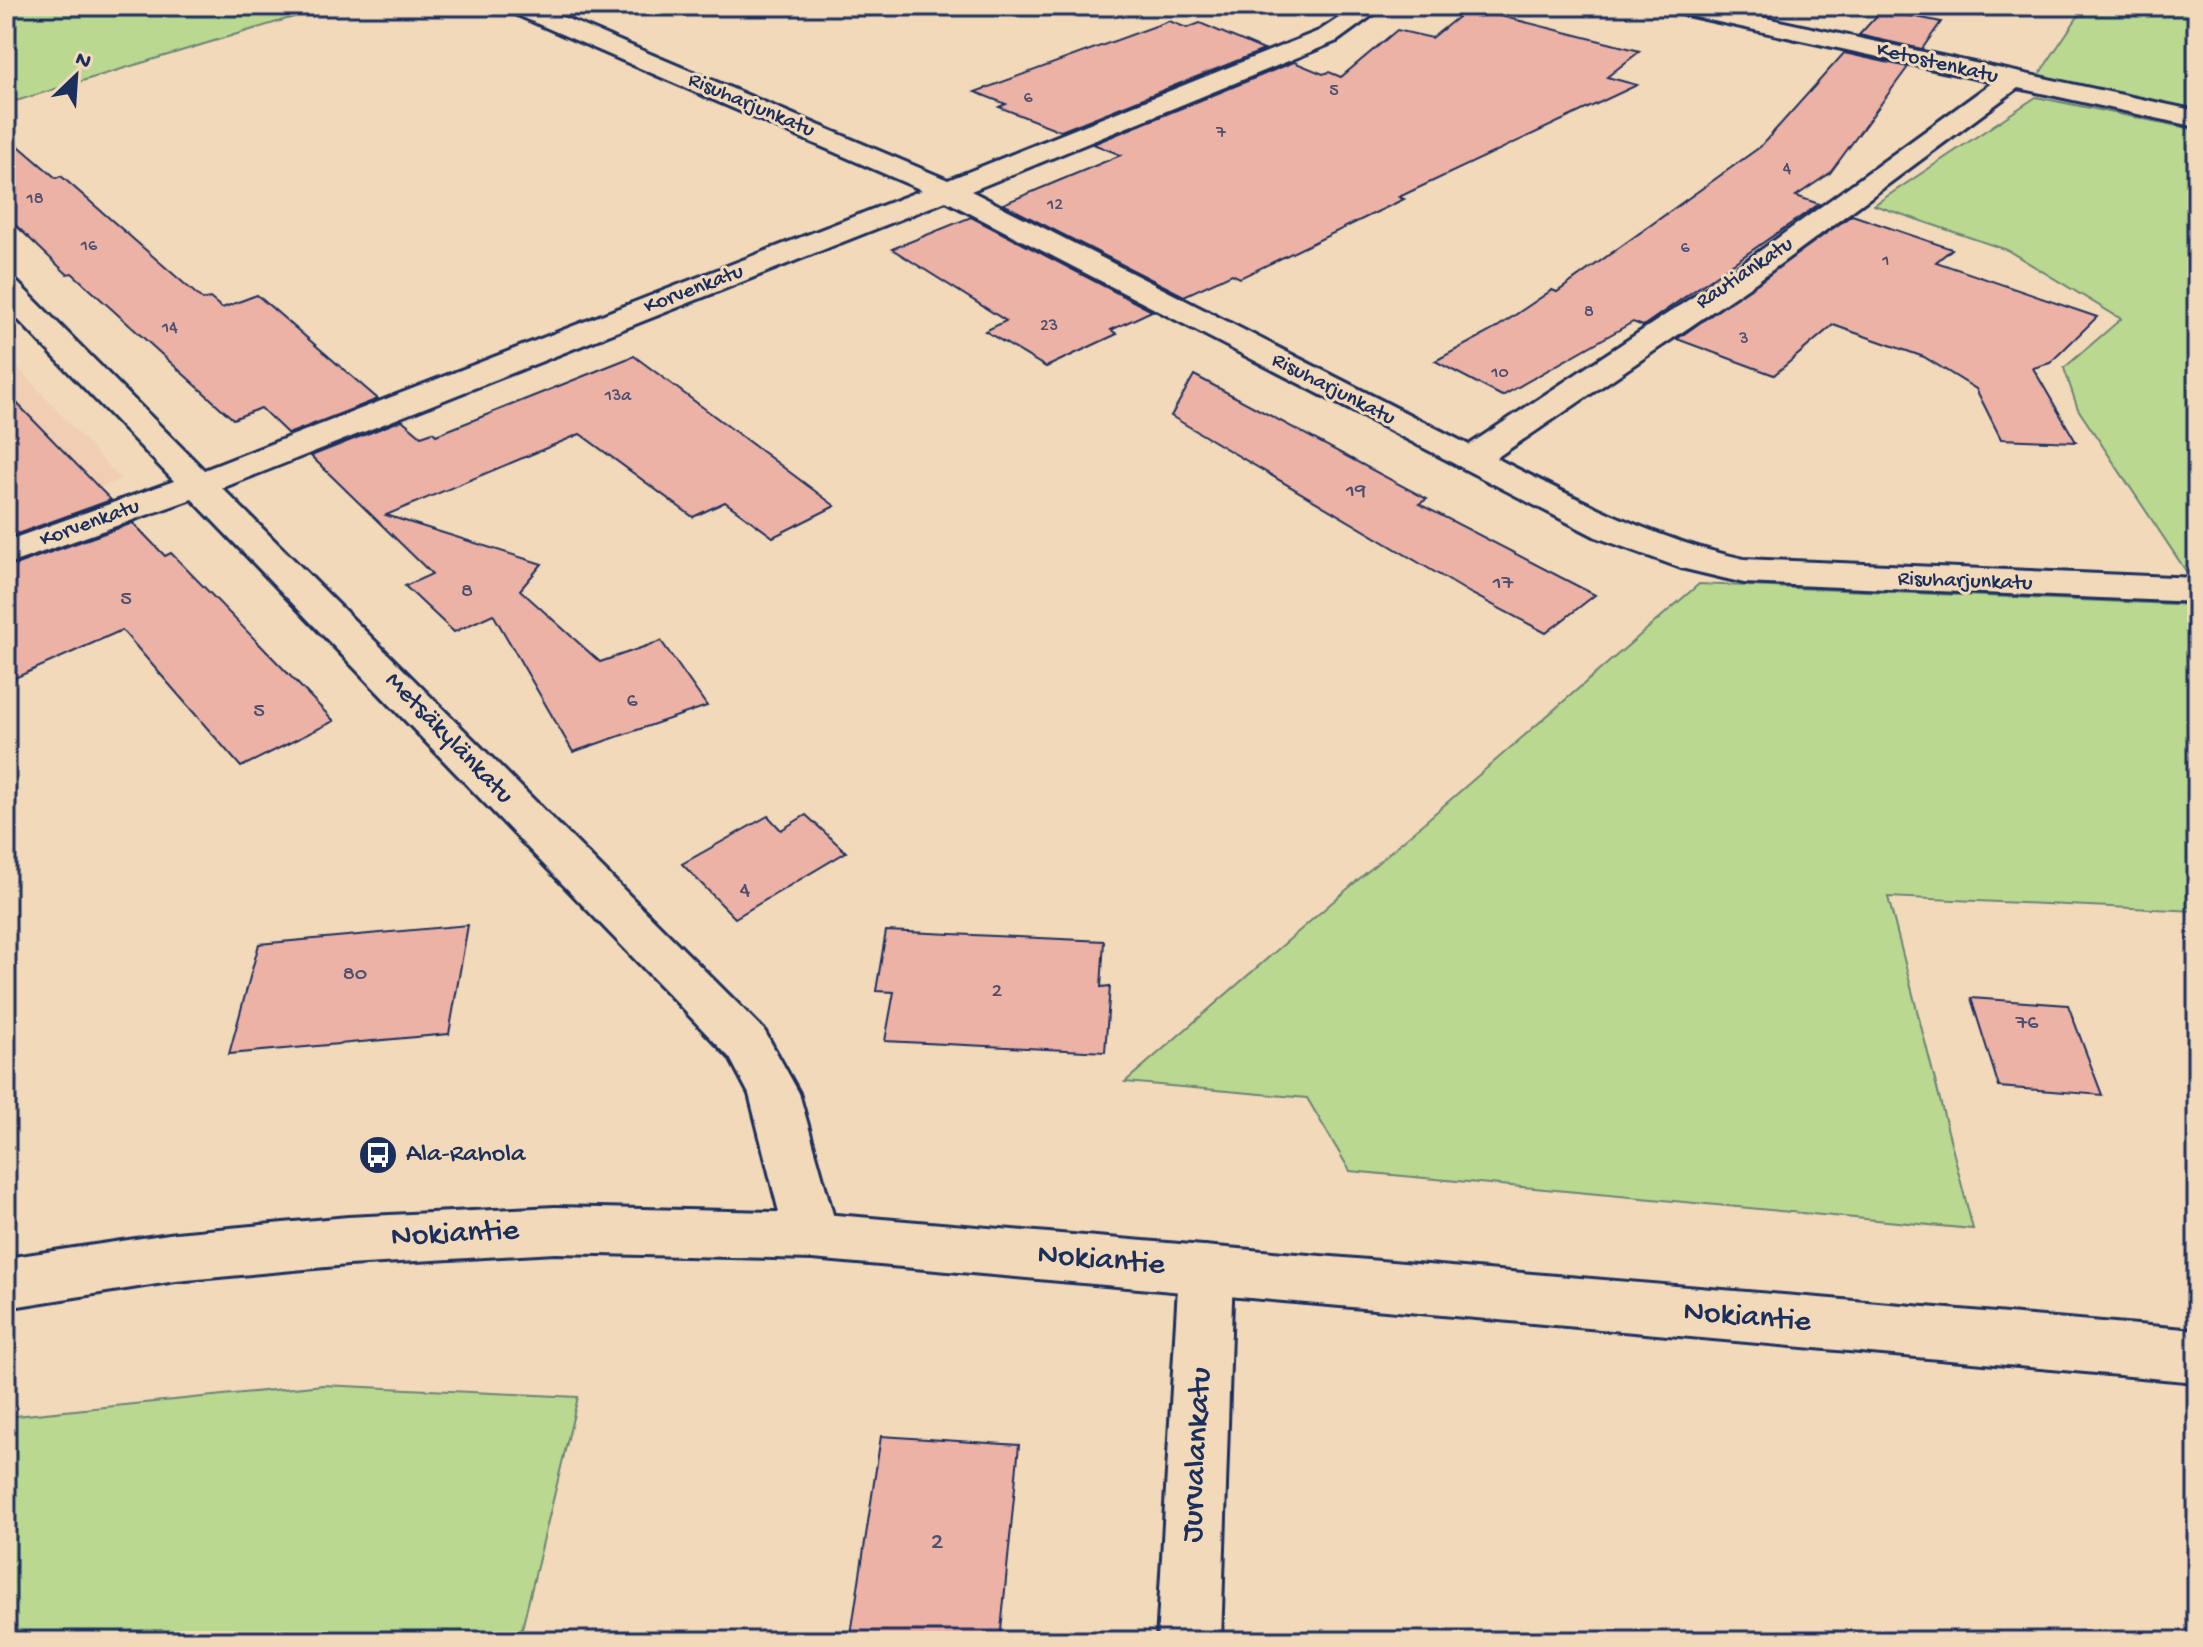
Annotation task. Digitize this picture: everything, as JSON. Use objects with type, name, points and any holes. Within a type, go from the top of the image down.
[{"type":"street","name":"Risuharjunkatu","points":[[516,6],[948,191],[1609,529],[1694,560],[1744,571],[2197,590]]},
{"type":"street","name":"Korvenkatu","points":[[6,554],[198,485],[948,191],[1292,52],[1328,36],[1373,6]]},
{"type":"street","name":"Ketostenkatu","points":[[1677,6],[2197,119]]},
{"type":"street","name":"Rautiankatu","points":[[1471,459],[1555,405],[1803,234],[2012,80]]},
{"type":"street","name":"Metsäkylänkatu","points":[[6,289],[747,1044],[774,1093],[812,1236]]},
{"type":"street","name":"Nokiantie","points":[[6,1283],[176,1257],[364,1240],[555,1230],[812,1236],[2197,1356]]},
{"type":"street","name":"Jurvalankatu","points":[[1189,1641],[1206,1270]]},
{"type":"shaded area","points":[[6,355],[120,479],[6,528]]},
{"type":"green space","points":[[6,6],[330,6],[6,104]]},
{"type":"green space","points":[[2085,6],[2197,6],[2197,111],[2036,79]]},
{"type":"green space","points":[[2036,97],[2197,130],[2197,572],[2186,571],[2078,409],[2064,368],[2121,319],[2007,250],[1874,205]]},
{"type":"green space","points":[[1699,584],[2197,605],[2197,911],[1888,897],[1973,1229],[1350,1171],[1307,1098],[1125,1082]]},
{"type":"green space","points":[[323,1385],[578,1397],[519,1641],[6,1641],[6,1417]]},
{"type":"building","points":[[1469,8],[1640,51],[1607,77],[1637,85],[1399,197],[1404,199],[1240,278],[1232,274],[1184,296],[1003,204],[1121,155],[1093,144],[1294,62],[1323,74],[1329,72],[1341,77],[1397,30],[1432,38]]},
{"type":"building","points":[[1882,10],[1941,22],[1922,49],[1859,35]]},
{"type":"building","points":[[1169,21],[1187,28],[1200,23],[1264,50],[1061,131],[999,107],[1006,104],[975,92]]},
{"type":"building","points":[[1844,53],[1908,67],[1830,173],[1796,196],[1819,204],[1643,326],[1633,322],[1502,396],[1435,361],[1493,330],[1552,290],[1557,292],[1760,147]]},
{"type":"building","points":[[6,135],[56,178],[61,176],[203,300],[210,298],[222,308],[257,295],[378,399],[288,434],[261,408],[233,419],[72,273],[67,274],[6,216]]},
{"type":"building","points":[[1852,215],[1952,249],[1936,262],[2097,317],[2050,363],[2033,368],[2076,442],[2001,439],[1976,389],[1924,357],[1833,325],[1774,375],[1677,339]]},
{"type":"building","points":[[971,217],[1152,311],[1111,330],[1117,334],[1046,367],[985,331],[1006,321],[892,249]]},
{"type":"building","points":[[634,356],[835,506],[773,537],[725,502],[693,517],[580,434],[386,515],[542,564],[520,590],[600,662],[661,641],[707,706],[573,752],[493,614],[454,632],[405,586],[432,574],[311,456],[402,420],[421,436],[433,432],[436,435]]},
{"type":"building","points":[[1194,375],[1427,499],[1419,504],[1595,595],[1546,633],[1470,593],[1171,416]]},
{"type":"building","points":[[6,392],[111,500],[6,538]]},
{"type":"building","points":[[133,523],[165,556],[171,553],[334,721],[241,767],[122,630],[6,682],[6,568]]},
{"type":"building","points":[[806,815],[846,852],[735,918],[682,864],[768,816],[781,830]]},
{"type":"building","points":[[468,925],[449,1034],[229,1054],[259,944]]},
{"type":"building","points":[[886,931],[1104,941],[1101,987],[1110,986],[1105,1052],[885,1041],[894,992],[876,991]]},
{"type":"building","points":[[1971,998],[2068,1005],[2102,1095],[1999,1087]]},
{"type":"building","points":[[881,1436],[1019,1445],[1000,1641],[850,1641]]},
{"type":"place","name":"Ala-Rahola","points":[[378,1155]]}]
